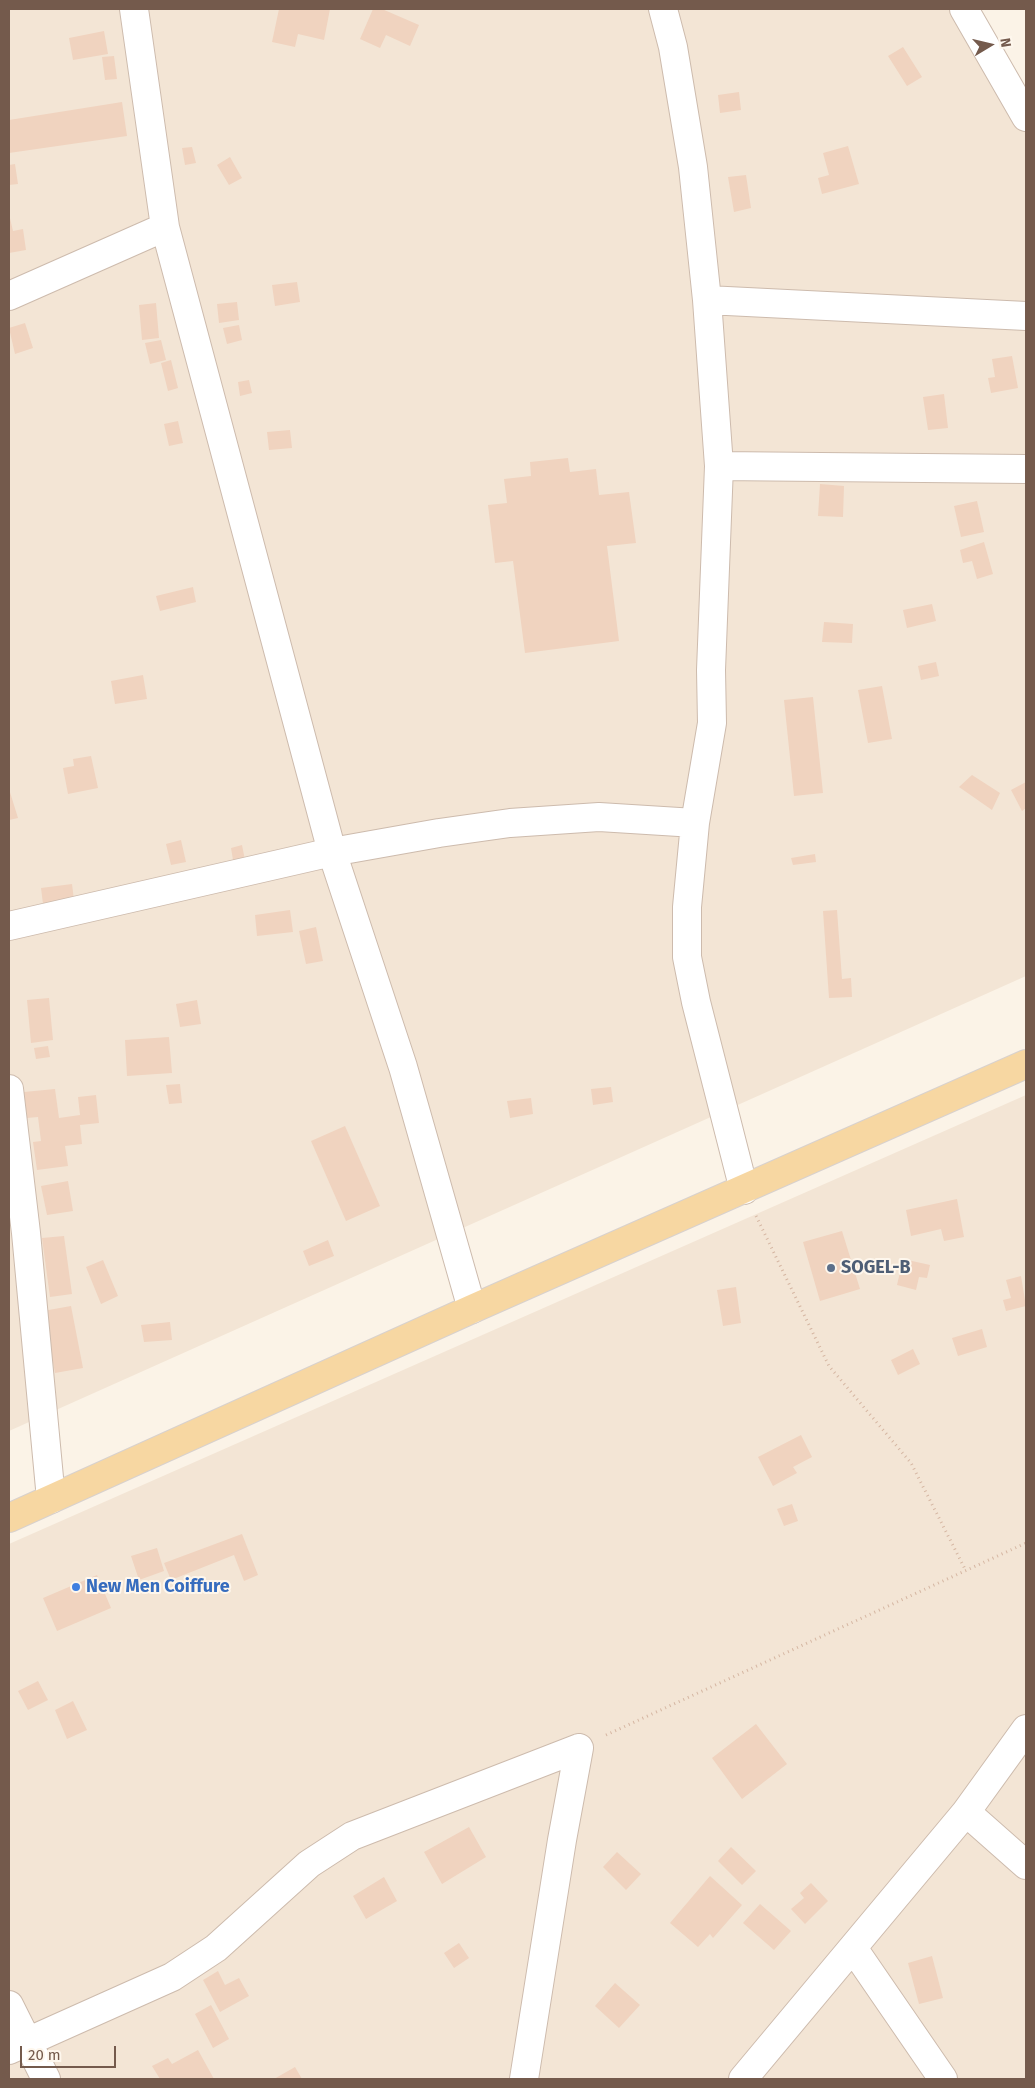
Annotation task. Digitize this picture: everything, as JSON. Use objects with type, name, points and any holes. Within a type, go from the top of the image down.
[{"type":"main road","points":[[9,1518],[472,1309],[1026,1064]]},
{"type":"street","points":[[134,9],[165,227],[332,852],[403,1067],[472,1309]]},
{"type":"street","points":[[663,9],[673,48],[693,167],[707,300],[719,466],[711,670],[712,723],[695,823],[687,907],[687,957],[696,1002],[744,1190]]},
{"type":"street","points":[[964,9],[1026,117]]},
{"type":"street","points":[[9,296],[165,227]]},
{"type":"street","points":[[707,300],[1026,316]]},
{"type":"street","points":[[719,466],[1026,469]]},
{"type":"street","points":[[9,926],[332,852],[510,823],[600,817],[695,823]]},
{"type":"street","points":[[9,1089],[17,1234],[51,1499]]},
{"type":"street","points":[[743,2079],[966,1812],[1026,1728]]},
{"type":"street","points":[[18,2045],[129,1998],[172,1977],[216,1948],[309,1864],[352,1836],[579,1748]]},
{"type":"street","points":[[524,2079],[560,1849],[579,1748]]},
{"type":"street","points":[[966,1812],[1026,1865]]},
{"type":"street","points":[[853,1948],[943,2079]]},
{"type":"street","points":[[9,2005],[18,2045],[46,2079]]},
{"type":"path","points":[[744,1190],[828,1366],[911,1463],[966,1571]]},
{"type":"path","points":[[579,1748],[1026,1543]]},
{"type":"shaded area","points":[[9,9],[965,9],[1026,120],[1026,976],[9,1431]]},
{"type":"shaded area","points":[[1026,1095],[1026,2079],[9,2079],[9,1544]]},
{"type":"building","points":[[279,9],[330,9],[324,40],[298,34],[295,47],[272,42]]},
{"type":"building","points":[[373,9],[382,9],[419,25],[410,46],[386,35],[380,48],[360,39]]},
{"type":"building","points":[[104,31],[108,54],[73,60],[69,38]]},
{"type":"building","points":[[903,47],[922,77],[907,86],[888,56]]},
{"type":"building","points":[[114,56],[117,79],[105,80],[102,57]]},
{"type":"building","points":[[739,92],[741,110],[720,113],[718,95]]},
{"type":"building","points":[[122,102],[127,136],[9,153],[9,120]]},
{"type":"building","points":[[848,146],[859,184],[822,194],[818,178],[829,175],[823,153]]},
{"type":"building","points":[[192,147],[196,163],[185,165],[182,148]]},
{"type":"building","points":[[230,157],[242,178],[229,185],[217,165]]},
{"type":"building","points":[[15,164],[18,184],[9,185],[9,165]]},
{"type":"building","points":[[746,175],[751,208],[734,212],[728,177]]},
{"type":"building","points":[[9,214],[13,231],[23,229],[26,250],[9,253]]},
{"type":"building","points":[[297,282],[300,302],[275,306],[272,285]]},
{"type":"building","points":[[237,302],[239,320],[219,323],[217,304]]},
{"type":"building","points":[[156,303],[159,338],[142,340],[139,305]]},
{"type":"building","points":[[25,323],[33,348],[15,354],[9,328]]},
{"type":"building","points":[[239,325],[242,340],[227,344],[223,328]]},
{"type":"building","points":[[161,340],[166,360],[150,364],[145,343]]},
{"type":"building","points":[[1012,356],[1018,388],[991,393],[988,378],[995,377],[992,359]]},
{"type":"building","points":[[171,360],[178,388],[168,391],[161,363]]},
{"type":"building","points":[[249,380],[252,393],[240,396],[238,382]]},
{"type":"building","points":[[944,394],[948,428],[928,430],[923,397]]},
{"type":"building","points":[[178,421],[183,443],[169,446],[164,424]]},
{"type":"building","points":[[290,430],[292,448],[269,450],[267,432]]},
{"type":"building","points":[[568,458],[570,472],[596,469],[599,495],[629,492],[636,543],[607,546],[619,641],[525,653],[513,561],[495,563],[488,505],[507,503],[504,479],[531,476],[530,462]]},
{"type":"building","points":[[820,484],[844,486],[843,517],[818,516]]},
{"type":"building","points":[[977,501],[984,532],[961,537],[954,506]]},
{"type":"building","points":[[984,542],[993,574],[977,579],[972,561],[963,563],[960,550]]},
{"type":"building","points":[[193,587],[196,602],[160,611],[156,596]]},
{"type":"building","points":[[932,604],[936,621],[907,628],[903,610]]},
{"type":"building","points":[[824,622],[853,624],[852,643],[822,642]]},
{"type":"building","points":[[936,662],[939,676],[921,680],[918,666]]},
{"type":"building","points":[[143,675],[147,699],[115,704],[111,681]]},
{"type":"building","points":[[882,686],[892,739],[868,743],[858,690]]},
{"type":"building","points":[[813,697],[823,793],[794,796],[784,700]]},
{"type":"building","points":[[91,756],[98,788],[68,794],[63,768],[74,766],[73,759]]},
{"type":"building","points":[[972,775],[1000,793],[992,810],[959,787]]},
{"type":"building","points":[[1026,782],[1026,808],[1022,811],[1011,790]]},
{"type":"building","points":[[9,789],[18,818],[9,820]]},
{"type":"building","points":[[181,840],[186,862],[171,865],[166,844]]},
{"type":"building","points":[[242,845],[246,865],[234,866],[231,848]]},
{"type":"building","points":[[815,854],[816,862],[793,865],[791,858]]},
{"type":"building","points":[[72,884],[74,900],[43,904],[41,888]]},
{"type":"building","points":[[290,910],[293,932],[257,936],[255,915]]},
{"type":"building","points":[[837,910],[842,979],[851,978],[852,997],[829,998],[823,911]]},
{"type":"building","points":[[316,927],[323,961],[306,964],[299,931]]},
{"type":"building","points":[[49,998],[53,1040],[31,1043],[27,1000]]},
{"type":"building","points":[[197,1000],[201,1024],[180,1027],[176,1004]]},
{"type":"building","points":[[169,1037],[172,1073],[127,1076],[125,1040]]},
{"type":"building","points":[[48,1046],[50,1057],[36,1059],[34,1048]]},
{"type":"building","points":[[180,1084],[182,1103],[169,1104],[166,1085]]},
{"type":"building","points":[[611,1087],[613,1102],[593,1105],[591,1089]]},
{"type":"building","points":[[55,1089],[59,1118],[80,1115],[78,1097],[96,1095],[99,1123],[80,1125],[82,1144],[65,1146],[68,1166],[37,1170],[33,1142],[41,1141],[38,1117],[27,1118],[24,1092]]},
{"type":"building","points":[[531,1098],[533,1114],[510,1118],[507,1101]]},
{"type":"building","points":[[345,1126],[380,1206],[346,1221],[311,1141]]},
{"type":"building","points":[[68,1181],[73,1211],[47,1215],[41,1186]]},
{"type":"building","points":[[957,1199],[964,1237],[944,1241],[941,1229],[911,1236],[906,1210]]},
{"type":"building","points":[[842,1231],[860,1289],[820,1301],[803,1242]]},
{"type":"building","points":[[64,1236],[72,1294],[50,1297],[42,1238]]},
{"type":"building","points":[[328,1240],[334,1256],[309,1266],[303,1251]]},
{"type":"building","points":[[903,1259],[930,1265],[927,1278],[919,1277],[916,1290],[897,1285]]},
{"type":"building","points":[[103,1260],[118,1296],[101,1304],[86,1267]]},
{"type":"building","points":[[1021,1276],[1026,1306],[1006,1311],[1003,1300],[1011,1298],[1006,1280]]},
{"type":"building","points":[[736,1287],[741,1323],[723,1326],[717,1290]]},
{"type":"building","points":[[71,1306],[83,1368],[55,1373],[43,1311]]},
{"type":"building","points":[[170,1322],[172,1340],[144,1342],[141,1325]]},
{"type":"building","points":[[982,1329],[987,1347],[958,1356],[952,1338]]},
{"type":"building","points":[[913,1349],[920,1364],[898,1375],[891,1360]]},
{"type":"building","points":[[801,1435],[812,1457],[793,1467],[797,1473],[773,1486],[758,1457]]},
{"type":"building","points":[[792,1504],[798,1521],[784,1526],[777,1509]]},
{"type":"building","points":[[242,1534],[258,1575],[244,1581],[234,1555],[171,1580],[164,1563]]},
{"type":"building","points":[[157,1548],[164,1571],[139,1580],[131,1556]]},
{"type":"building","points":[[97,1575],[111,1608],[57,1631],[43,1598]]},
{"type":"building","points":[[38,1681],[48,1700],[28,1710],[18,1691]]},
{"type":"building","points":[[73,1701],[87,1730],[67,1739],[55,1710]]},
{"type":"building","points":[[756,1724],[787,1764],[742,1799],[712,1758]]},
{"type":"building","points":[[469,1827],[486,1857],[442,1884],[424,1852]]},
{"type":"building","points":[[731,1847],[756,1871],[742,1885],[718,1861]]},
{"type":"building","points":[[617,1852],[641,1874],[626,1890],[603,1867]]},
{"type":"building","points":[[710,1876],[742,1905],[713,1938],[710,1934],[698,1947],[670,1923]]},
{"type":"building","points":[[384,1877],[397,1901],[366,1919],[353,1896]]},
{"type":"building","points":[[811,1883],[828,1901],[805,1924],[791,1909],[804,1898],[800,1893]]},
{"type":"building","points":[[760,1904],[791,1931],[774,1950],[743,1923]]},
{"type":"building","points":[[459,1943],[469,1958],[454,1968],[444,1953]]},
{"type":"building","points":[[932,1956],[943,1998],[919,2004],[908,1963]]},
{"type":"building","points":[[218,1971],[225,1985],[239,1978],[249,1996],[220,2012],[203,1980]]},
{"type":"building","points":[[615,1983],[640,2005],[619,2028],[595,2006]]},
{"type":"building","points":[[211,2005],[229,2039],[213,2048],[195,2014]]},
{"type":"building","points":[[198,2050],[214,2079],[160,2079],[152,2066],[168,2058],[172,2064]]},
{"type":"building","points":[[295,2067],[302,2079],[274,2079]]},
{"type":"place","name":"SOGEL-B","points":[[831,1268]]},
{"type":"place","name":"New Men Coiffure","points":[[76,1587]]}]
